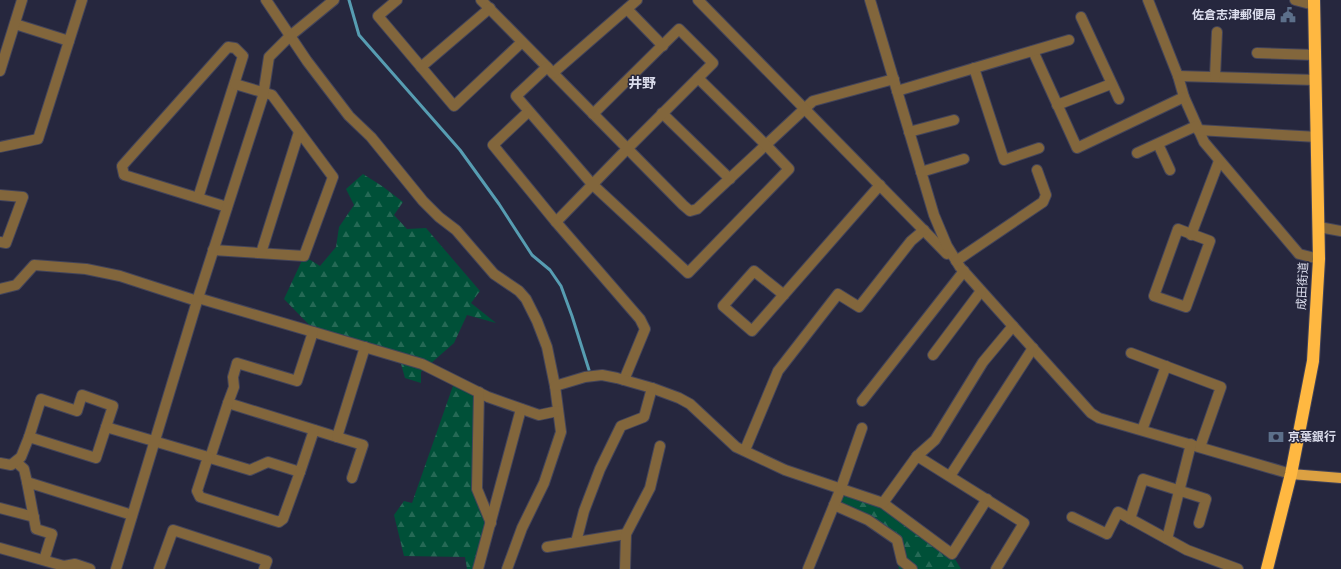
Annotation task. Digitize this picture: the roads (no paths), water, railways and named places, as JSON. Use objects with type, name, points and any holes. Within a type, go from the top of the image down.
[{"type":"highway","name":"成田街道","points":[[1267,569],[1291,474],[1313,361],[1319,259],[1314,3]]},
{"type":"main road","points":[[1291,474],[1341,478]]},
{"type":"street","points":[[0,71],[22,0]]},
{"type":"street","points":[[0,147],[38,139],[82,0]]},
{"type":"street","points":[[266,0],[307,61],[349,116],[371,137],[423,200],[439,217],[456,230],[494,274],[518,291],[526,299],[537,321],[547,347],[555,386],[561,432],[544,483],[522,528],[508,569]]},
{"type":"street","points":[[116,569],[197,300],[264,93],[269,57],[290,36],[334,0]]},
{"type":"street","points":[[397,0],[378,16],[454,106],[522,42]]},
{"type":"street","points":[[481,0],[682,205],[690,210],[697,209],[813,102],[894,79]]},
{"type":"street","points":[[637,0],[516,96],[528,112],[592,184],[688,272],[789,169],[698,78]]},
{"type":"street","points":[[698,0],[960,266],[1091,414],[1099,418],[1291,474]]},
{"type":"street","points":[[870,0],[934,215],[947,246],[960,266]]},
{"type":"street","points":[[1148,0],[1178,76],[1184,97],[1204,142],[1299,254],[1319,259]]},
{"type":"street","points":[[1295,0],[1314,3]]},
{"type":"street","points":[[421,67],[490,8]]},
{"type":"street","points":[[627,9],[663,46]]},
{"type":"street","points":[[1081,17],[1118,99]]},
{"type":"street","points":[[15,24],[69,40]]},
{"type":"street","points":[[556,222],[627,148],[713,63],[679,29],[593,114]]},
{"type":"street","points":[[1215,77],[1217,32]]},
{"type":"street","points":[[897,91],[1069,40]]},
{"type":"street","points":[[198,198],[243,56],[235,48],[228,47],[122,166],[124,175],[198,198],[227,207]]},
{"type":"street","points":[[1033,51],[1077,148],[1184,97]]},
{"type":"street","points":[[1257,53],[1315,55]]},
{"type":"street","points":[[974,68],[1004,160],[1039,148]]},
{"type":"street","points":[[1178,76],[1316,80]]},
{"type":"street","points":[[213,250],[304,256],[333,176],[272,95],[235,84]]},
{"type":"street","points":[[1057,105],[1111,84]]},
{"type":"street","points":[[528,112],[493,145],[556,222],[640,319],[645,329],[624,380]]},
{"type":"street","points":[[662,113],[730,179]]},
{"type":"street","points":[[910,132],[954,120]]},
{"type":"street","points":[[1137,154],[1197,128],[1317,137]]},
{"type":"street","points":[[261,254],[299,132]]},
{"type":"street","points":[[1158,144],[1170,170]]},
{"type":"street","points":[[921,172],[964,159]]},
{"type":"street","points":[[1191,235],[1219,161]]},
{"type":"street","points":[[862,401],[960,266],[1043,202],[1046,195],[1037,170]]},
{"type":"street","points":[[784,295],[754,271],[723,306],[752,331],[784,295],[880,185]]},
{"type":"street","points":[[0,195],[24,197],[6,243],[0,242]]},
{"type":"street","points":[[1319,227],[1341,231]]},
{"type":"street","points":[[1178,229],[1191,235],[1210,241],[1186,307],[1154,296],[1178,229]]},
{"type":"street","points":[[745,450],[778,371],[838,294],[859,307],[911,241],[924,230]]},
{"type":"street","points":[[0,289],[16,285],[34,264],[86,269],[120,276],[197,300],[422,364],[488,397],[539,415],[558,411]]},
{"type":"street","points":[[933,355],[981,290]]},
{"type":"street","points":[[883,503],[917,456],[935,440],[983,362],[1013,326]]},
{"type":"street","points":[[313,332],[297,381],[238,363],[233,377],[234,387],[197,491],[200,497],[279,522],[283,518],[314,430]]},
{"type":"street","points":[[337,437],[365,347]]},
{"type":"street","points":[[950,476],[1033,348]]},
{"type":"street","points":[[1131,353],[1221,387],[1195,445],[1179,490],[1167,539]]},
{"type":"street","points":[[1142,430],[1166,366]]},
{"type":"street","points":[[555,386],[585,377],[602,375],[652,388],[679,398],[690,404],[736,447],[785,470],[883,503],[952,554],[987,499]]},
{"type":"street","points":[[576,542],[584,511],[600,468],[621,426],[644,417],[652,388]]},
{"type":"street","points":[[479,392],[477,490],[491,523]]},
{"type":"street","points":[[0,463],[11,465],[22,458],[28,437],[41,399],[77,411],[82,395],[113,406],[96,458],[28,437]]},
{"type":"street","points":[[228,403],[363,444],[352,478]]},
{"type":"street","points":[[478,569],[521,409]]},
{"type":"street","points":[[106,427],[250,470],[268,462],[300,472]]},
{"type":"street","points":[[808,569],[862,428]]},
{"type":"street","points":[[625,569],[626,534],[650,488],[660,446]]},
{"type":"street","points":[[917,456],[1024,523],[996,569]]},
{"type":"street","points":[[16,462],[24,469],[36,529],[52,534],[44,560]]},
{"type":"street","points":[[1130,519],[1143,479],[1206,499],[1199,523]]},
{"type":"street","points":[[27,482],[132,516]]},
{"type":"street","points":[[834,504],[868,520],[897,540],[902,561],[912,569]]},
{"type":"street","points":[[0,508],[34,517]]},
{"type":"street","points":[[1072,517],[1107,534],[1118,512],[1187,550],[1238,569]]},
{"type":"street","points":[[158,569],[173,530],[267,561],[264,569]]},
{"type":"street","points":[[547,547],[626,534]]},
{"type":"street","points":[[0,548],[64,566],[75,564],[90,569]]},
{"type":"waterway","points":[[349,0],[359,35],[460,150],[499,204],[532,255],[550,270],[561,286],[589,370]]},
{"type":"place","name":"佐倉志津郵便局","points":[[1288,15]]},
{"type":"place","name":"京葉銀行","points":[[1276,437]]},
{"type":"district","name":"井野","points":[[642,83]]}]
